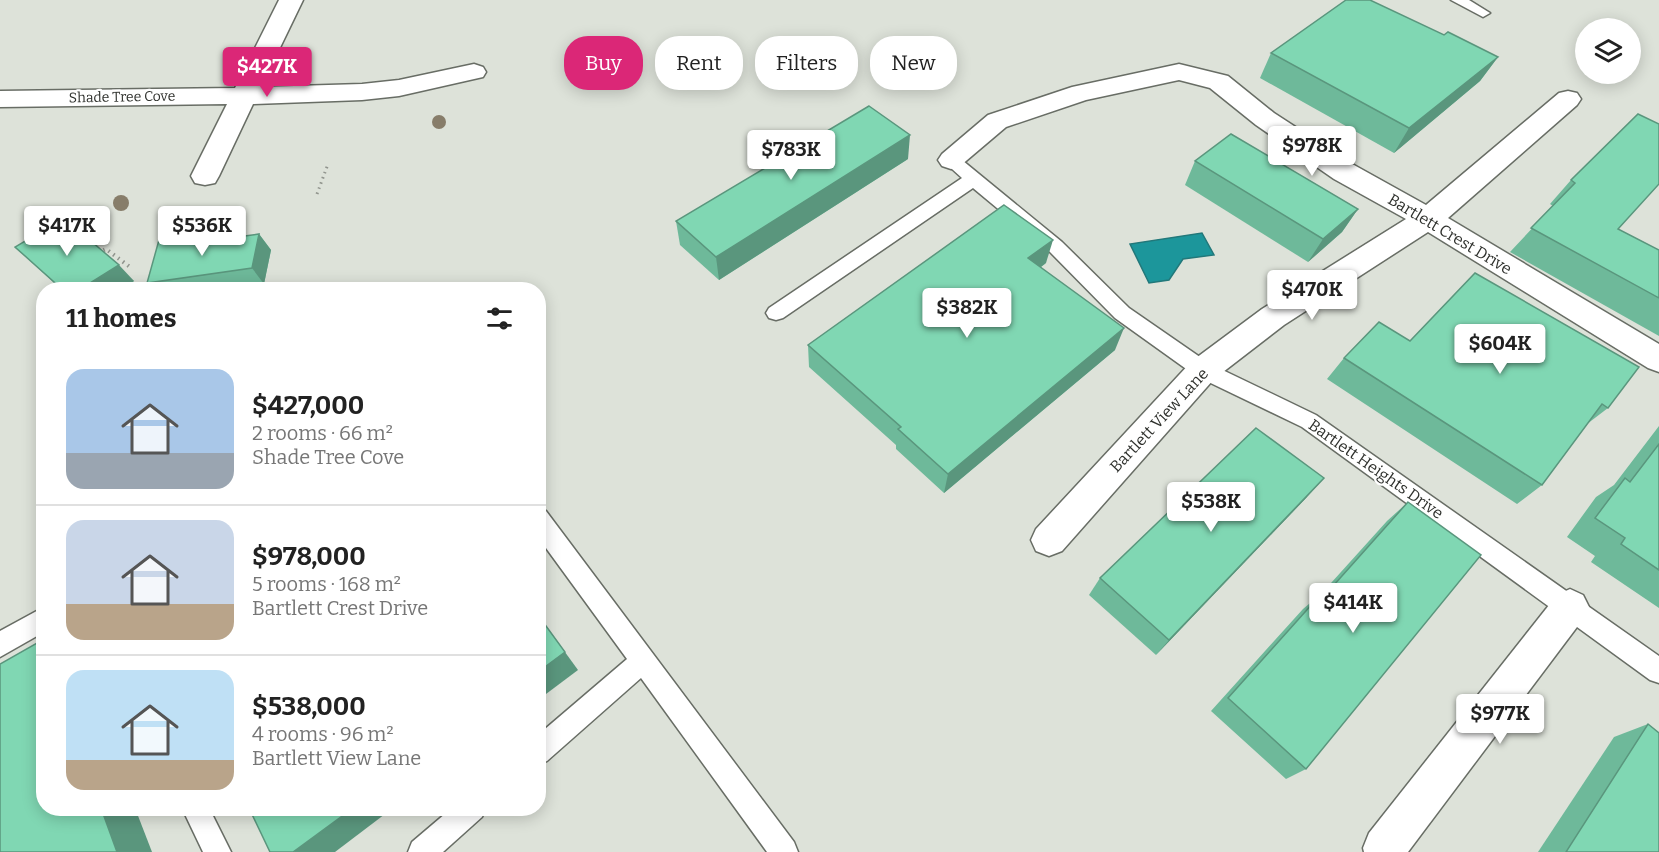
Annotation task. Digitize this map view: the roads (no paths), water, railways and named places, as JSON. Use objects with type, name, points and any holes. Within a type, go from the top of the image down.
[{"type":"street","points":[[205,176],[291,0]]},
{"type":"street","name":"Shade Tree Cove","points":[[0,99],[244,96],[399,88],[474,72]]},
{"type":"street","name":"Bartlett Crest Drive","points":[[951,160],[997,121],[1081,93],[1179,72],[1220,82],[1265,119],[1344,172],[1428,219],[1659,360]]},
{"type":"street","name":"Bartlett View Lane","points":[[1049,540],[1203,370],[1273,317],[1428,219],[1568,99]]},
{"type":"street","points":[[1384,848],[1570,607]]},
{"type":"lane","points":[[1458,0],[1483,13]]},
{"type":"lane","name":"Bartlett Heights Drive","points":[[951,160],[1056,247],[1122,313],[1203,370],[1309,421],[1659,671]]},
{"type":"lane","points":[[776,313],[973,178]]},
{"type":"lane","points":[[546,529],[784,852]]},
{"type":"lane","points":[[0,645],[36,623]]},
{"type":"lane","points":[[546,745],[644,661]]},
{"type":"lane","points":[[199,816],[216,852]]},
{"type":"lane","points":[[422,852],[464,816]]},
{"type":"water","points":[[1202,233],[1214,255],[1183,259],[1169,280],[1149,283],[1130,244]]}]
